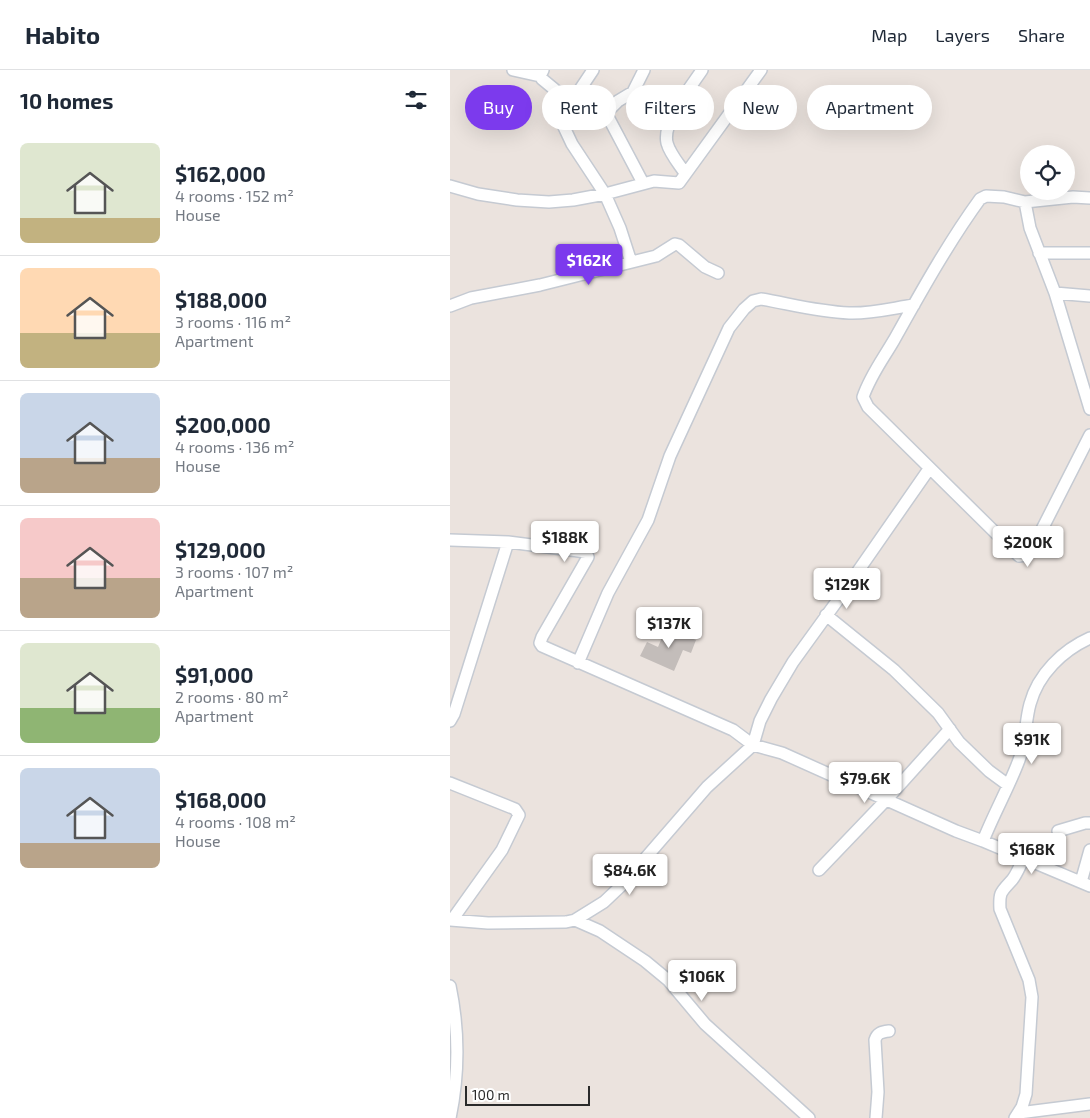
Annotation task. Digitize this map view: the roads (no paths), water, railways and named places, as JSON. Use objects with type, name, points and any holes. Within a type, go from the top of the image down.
[{"type":"street","points":[[514,70],[542,73],[553,85]]},
{"type":"street","points":[[583,85],[593,70]]},
{"type":"street","points":[[643,183],[606,113],[618,101],[634,92],[644,70]]},
{"type":"street","points":[[686,173],[667,142],[668,129],[675,112],[702,70]]},
{"type":"street","points":[[450,186],[478,194],[533,201],[573,200],[654,181],[678,184],[761,70]]},
{"type":"street","points":[[566,130],[572,144],[605,194],[620,228],[631,262]]},
{"type":"street","points":[[1090,198],[1073,197],[1025,202],[1004,196],[986,196],[980,199],[957,233],[870,379],[863,397],[868,407],[929,469],[1016,554],[1023,556],[1027,555],[1033,547],[1090,435]]},
{"type":"street","points":[[1025,202],[1030,228],[1055,293],[1090,409]]},
{"type":"street","points":[[450,306],[471,298],[540,285],[656,256],[675,244],[679,245],[705,267],[718,273]]},
{"type":"street","points":[[1039,253],[1090,253]]},
{"type":"street","points":[[1055,293],[1090,296]]},
{"type":"street","points":[[578,663],[608,593],[648,520],[670,456],[729,328],[744,309],[753,301],[761,299],[850,314],[875,312],[914,305]]},
{"type":"street","points":[[451,920],[558,922],[575,920],[604,902],[623,884],[707,788],[753,745],[760,721],[771,698],[793,662],[929,469]]},
{"type":"street","points":[[450,540],[508,542],[586,552],[588,554],[540,642],[546,648],[733,730],[753,745],[782,753],[956,831],[983,840],[1086,884],[1090,850]]},
{"type":"street","points":[[450,721],[454,714],[508,542]]},
{"type":"street","points":[[826,615],[894,670],[928,703],[950,729],[958,742],[989,771],[1008,785]]},
{"type":"street","points":[[983,840],[1020,759],[1030,704],[1036,686],[1044,674],[1066,652],[1090,638]]},
{"type":"street","points":[[818,870],[887,799],[950,729]]},
{"type":"street","points":[[450,783],[515,809],[519,815],[502,850],[451,920]]},
{"type":"street","points":[[1058,831],[1085,823],[1090,824]]},
{"type":"street","points":[[1017,1115],[1026,1094],[1032,997],[1029,980],[1000,909],[999,899],[1002,890],[1013,878],[1024,858]]},
{"type":"street","points":[[575,920],[600,931],[645,961],[668,980],[705,1024],[809,1118]]},
{"type":"street","points":[[450,986],[454,1012],[457,1063],[455,1097],[450,1118]]},
{"type":"street","points":[[876,1118],[878,1092],[875,1040],[880,1032],[889,1031]]},
{"type":"street","points":[[1017,1115],[1090,1104]]}]
